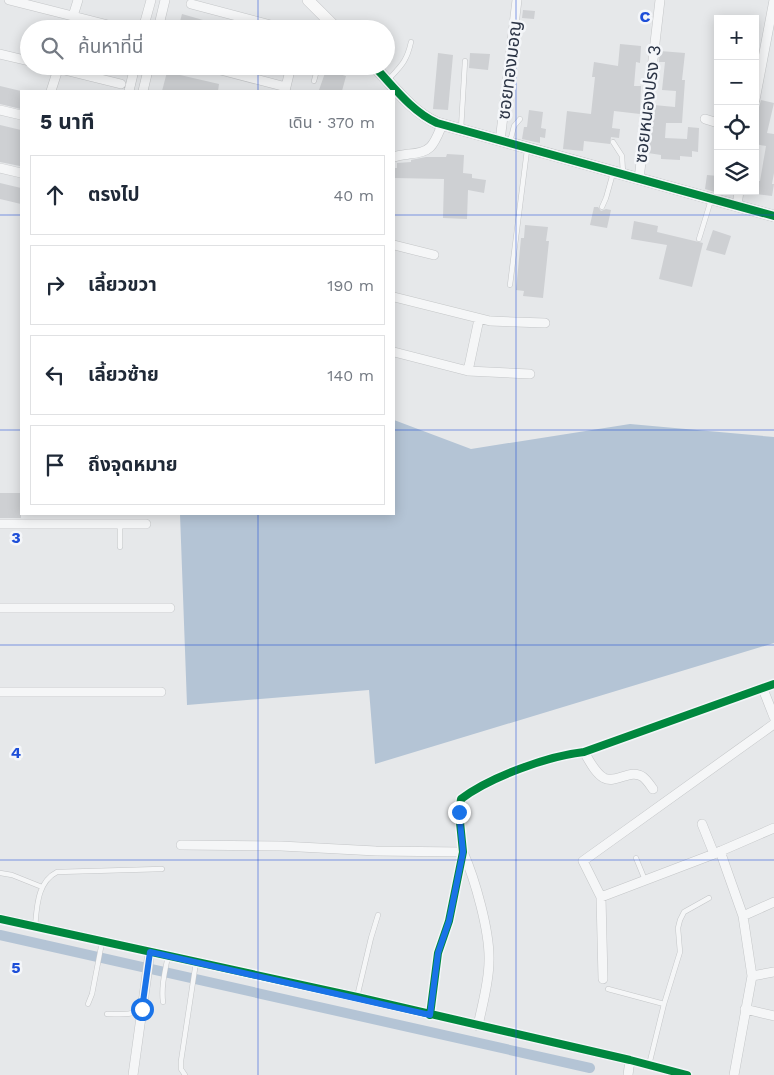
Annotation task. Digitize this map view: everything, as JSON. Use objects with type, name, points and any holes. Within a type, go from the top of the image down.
[{"type":"street","points":[[9,0],[89,20]]},
{"type":"street","points":[[72,20],[78,0]]},
{"type":"street","points":[[146,20],[150,0]]},
{"type":"street","points":[[160,20],[164,0]]},
{"type":"street","points":[[308,0],[328,20]]},
{"type":"street","name":"ซอยทองมอญ","points":[[505,142],[517,0]]},
{"type":"street","name":"ซอยหนองปรง 3","points":[[638,179],[660,0]]},
{"type":"street","points":[[759,67],[774,0]]},
{"type":"street","points":[[191,4],[252,20]]},
{"type":"street","points":[[0,54],[20,60]]},
{"type":"street","points":[[51,90],[56,75]]},
{"type":"street","points":[[86,75],[121,84]]},
{"type":"street","points":[[129,90],[132,75]]},
{"type":"street","points":[[143,90],[147,75]]},
{"type":"street","points":[[237,75],[286,89],[289,75]]},
{"type":"street","points":[[383,75],[426,118],[442,125],[618,173],[710,203],[737,206],[774,216]]},
{"type":"street","points":[[0,110],[20,115]]},
{"type":"street","points":[[705,119],[714,122]]},
{"type":"street","points":[[395,157],[422,153],[429,150],[436,140],[442,125]]},
{"type":"street","points":[[0,168],[20,173]]},
{"type":"street","points":[[737,206],[738,195]]},
{"type":"street","points":[[395,245],[434,255]]},
{"type":"street","points":[[395,297],[490,321],[544,323]]},
{"type":"street","points":[[468,371],[479,318]]},
{"type":"street","points":[[395,352],[468,371],[530,374]]},
{"type":"street","points":[[0,524],[146,524]]},
{"type":"street","points":[[0,608],[170,608]]},
{"type":"street","points":[[478,1026],[488,971],[488,943],[471,871],[463,852],[459,812],[461,799],[520,768],[568,754],[584,752],[774,684]]},
{"type":"street","points":[[763,689],[774,717]]},
{"type":"street","points":[[0,692],[161,692]]},
{"type":"street","points":[[603,979],[601,897],[583,861],[774,724]]},
{"type":"street","points":[[584,752],[599,774],[604,778],[610,779],[633,774],[640,775],[653,789]]},
{"type":"street","points":[[702,824],[717,852],[743,916],[752,976],[734,1075]]},
{"type":"street","points":[[601,897],[774,828]]},
{"type":"street","points":[[181,845],[463,852]]},
{"type":"street","points":[[430,1015],[438,953],[449,921],[463,852]]},
{"type":"street","points":[[743,916],[774,902]]},
{"type":"street","points":[[0,919],[35,926],[101,946],[150,952],[357,997],[687,1075]]},
{"type":"street","points":[[133,1075],[150,952]]},
{"type":"street","points":[[752,976],[774,972]]},
{"type":"street","points":[[745,1009],[774,1016]]},
{"type":"street","points":[[628,1075],[630,1060]]},
{"type":"lane","points":[[395,73],[404,64],[411,42]]},
{"type":"lane","points":[[461,130],[465,61]]},
{"type":"lane","points":[[314,81],[316,75]]},
{"type":"lane","points":[[388,80],[393,75]]},
{"type":"lane","points":[[505,142],[520,119]]},
{"type":"lane","points":[[602,207],[618,173],[622,156],[613,142]]},
{"type":"lane","points":[[510,285],[527,148]]},
{"type":"lane","points":[[699,239],[710,203]]},
{"type":"lane","points":[[120,524],[120,547]]},
{"type":"lane","points":[[636,858],[645,881]]},
{"type":"lane","points":[[35,926],[42,887],[50,876],[57,872],[162,869]]},
{"type":"lane","points":[[0,873],[12,875],[42,887]]},
{"type":"lane","points":[[649,1065],[664,1004],[680,952],[678,928],[680,920],[684,912],[708,898]]},
{"type":"lane","points":[[357,997],[378,915]]},
{"type":"lane","points":[[88,1004],[92,994],[101,946]]},
{"type":"lane","points":[[163,1002],[162,996],[168,956]]},
{"type":"lane","points":[[185,1075],[181,1069],[181,1061],[196,962]]},
{"type":"lane","points":[[608,989],[664,1004]]},
{"type":"lane","points":[[107,1014],[135,1013],[142,1009]]},
{"type":"water","points":[[395,420],[471,449],[630,424],[774,437],[774,643],[375,764],[369,690],[187,705],[180,515],[395,515]]},
{"type":"building","points":[[523,10],[535,11],[534,19],[522,18]]},
{"type":"building","points":[[182,14],[203,20],[180,20]]},
{"type":"building","points":[[620,44],[641,46],[640,63],[636,62],[634,86],[641,86],[640,114],[614,111],[612,128],[620,129],[619,138],[611,137],[610,144],[584,141],[583,151],[563,149],[567,111],[591,114],[595,77],[592,77],[594,62],[618,66]]},
{"type":"building","points":[[660,51],[685,53],[682,80],[685,80],[682,123],[666,123],[665,138],[687,139],[688,127],[699,128],[698,152],[692,151],[692,157],[680,156],[680,160],[661,159],[661,155],[648,153],[654,105],[675,107],[676,91],[662,90],[665,62],[659,62]]},
{"type":"building","points":[[438,53],[453,55],[448,110],[433,109]]},
{"type":"building","points":[[470,53],[490,54],[488,70],[469,68]]},
{"type":"building","points":[[166,75],[180,75],[219,84],[218,90],[162,90]]},
{"type":"building","points":[[324,75],[346,76],[342,90],[319,90]]},
{"type":"building","points":[[0,86],[20,91],[20,109],[0,104]]},
{"type":"building","points":[[761,100],[774,103],[767,133],[774,134],[774,173],[772,184],[774,184],[772,196],[759,194],[759,181],[766,146],[759,145],[759,107]]},
{"type":"building","points":[[529,110],[543,112],[541,128],[546,129],[545,138],[540,137],[540,143],[522,139],[524,127],[527,127]]},
{"type":"building","points":[[0,125],[20,130],[20,166],[0,162]]},
{"type":"building","points":[[447,154],[464,155],[463,173],[472,174],[472,178],[486,180],[484,193],[468,190],[467,219],[443,218],[444,179],[395,178],[397,163],[411,162],[411,160],[426,157],[446,157]]},
{"type":"building","points":[[707,175],[714,176],[714,192],[705,189]]},
{"type":"building","points":[[0,183],[20,188],[20,204],[0,199]]},
{"type":"building","points":[[594,207],[598,207],[601,211],[611,210],[607,228],[590,225]]},
{"type":"building","points":[[634,221],[658,226],[657,232],[703,243],[692,287],[659,279],[667,245],[631,239]]},
{"type":"building","points":[[525,225],[548,227],[546,241],[549,241],[543,298],[523,296],[524,291],[516,290],[521,238],[524,238]]},
{"type":"building","points":[[713,230],[731,236],[725,255],[706,250]]},
{"type":"building","points":[[0,493],[20,493],[21,518],[0,518]]},
{"type":"waterway","points":[[0,935],[590,1068]]},
{"type":"cycle path","points":[[382,75],[411,105],[437,123],[774,216]]},
{"type":"cycle path","points":[[430,1015],[438,953],[449,921],[463,852],[459,812],[461,799],[487,783],[520,769],[554,758],[584,752],[774,684]]},
{"type":"cycle path","points":[[0,919],[357,997],[687,1075]]},
{"type":"route","points":[[142,1009],[150,952],[357,997],[430,1015],[438,953],[449,921],[463,852],[459,812]]}]
